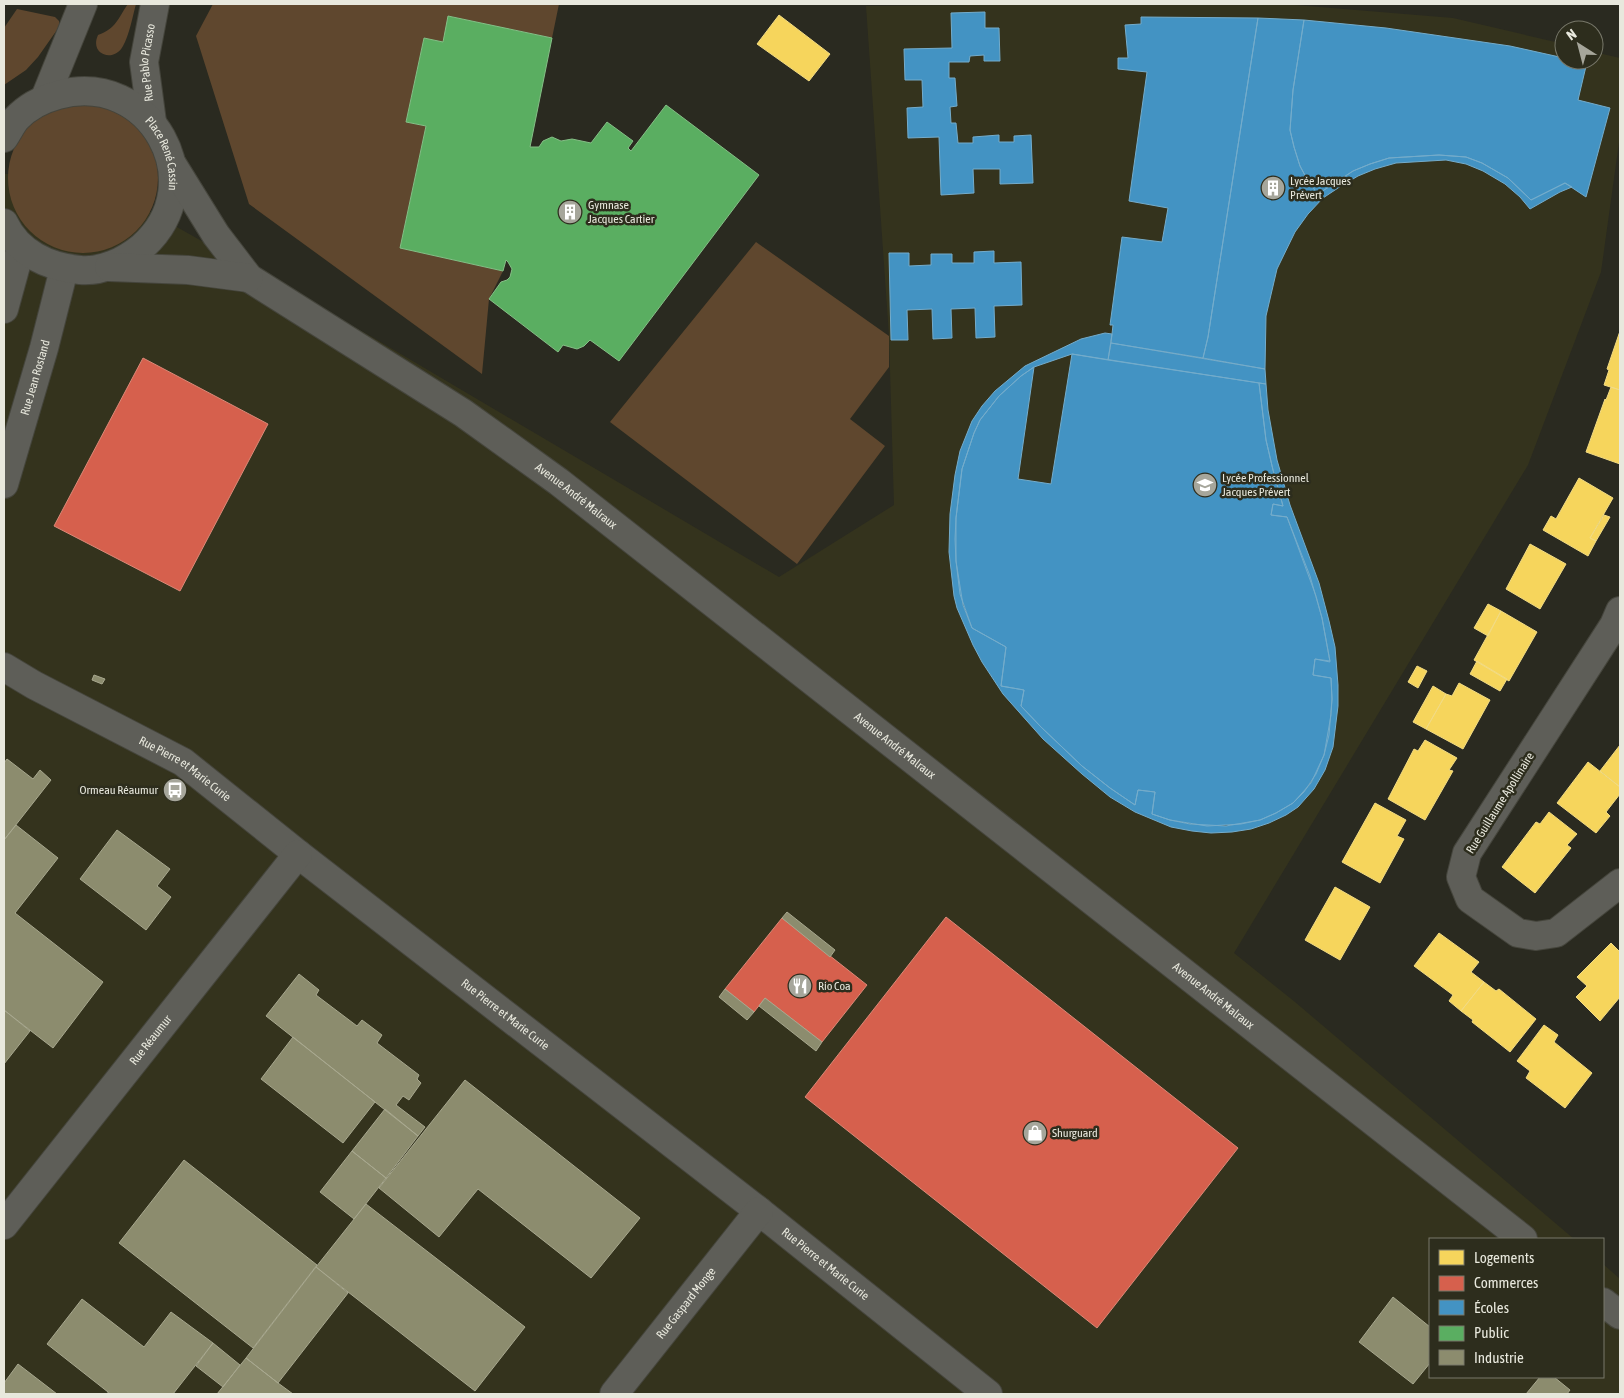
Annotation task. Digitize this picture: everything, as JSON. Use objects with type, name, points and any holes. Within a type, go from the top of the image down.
[{"type":"street","points":[[45,98],[83,4]]},
{"type":"street","name":"Rue Pablo Picasso","points":[[152,122],[144,62],[155,4]]},
{"type":"street","name":"Place René Cassin","points":[[8,127],[30,107],[45,98],[73,91],[102,92],[130,103],[152,122],[164,142],[172,164],[172,191],[166,216],[151,239],[131,256],[107,267],[86,271],[64,269],[41,261],[9,233]]},
{"type":"street","points":[[172,164],[216,236],[249,278]]},
{"type":"street","points":[[4,309],[9,233]]},
{"type":"street","points":[[107,267],[188,270],[249,278]]},
{"type":"street","name":"Rue Jean Rostand","points":[[4,484],[44,348],[64,269]]},
{"type":"street","name":"Avenue André Malraux","points":[[249,278],[463,413],[559,482],[1522,1238]]},
{"type":"street","name":"Rue Guillaume Apollinaire","points":[[1620,611],[1609,633],[1467,853],[1461,877],[1470,899],[1518,933],[1536,936],[1556,934],[1620,883]]},
{"type":"street","name":"Rue Pierre et Marie Curie","points":[[4,667],[34,685],[183,762],[298,854],[759,1211],[988,1394]]},
{"type":"street","name":"Rue Réaumur","points":[[4,1225],[298,854]]},
{"type":"street","name":"Rue Gaspard Monge","points":[[614,1394],[759,1211]]},
{"type":"street","points":[[1604,1303],[1620,1316]]},
{"type":"shaded area","points":[[128,4],[136,4],[123,46],[114,54],[109,55],[100,52],[96,42],[98,35],[113,26]]},
{"type":"shaded area","points":[[213,4],[559,4],[552,38],[449,16],[443,42],[424,38],[406,122],[426,126],[400,248],[503,271],[489,299],[482,374],[249,204],[196,36]]},
{"type":"shaded area","points":[[1283,4],[1453,18],[1554,42],[1554,70],[1604,70],[1604,54],[1620,58],[1620,135],[1601,272],[1528,465],[1234,953],[1295,1002],[1573,1238],[1429,1238],[1429,1378],[1604,1378],[1604,1265],[1620,1279],[1620,1394],[4,1394],[4,174],[81,173],[372,337],[779,577],[894,505],[889,336],[866,6]]},
{"type":"shaded area","points":[[17,9],[55,17],[59,21],[59,27],[38,57],[26,70],[4,85],[4,28]]},
{"type":"shaded area","points":[[83,103],[98,104],[112,108],[125,115],[136,125],[146,136],[153,149],[157,163],[157,193],[153,207],[146,220],[136,231],[125,241],[112,248],[98,252],[83,253],[68,252],[54,248],[41,241],[30,231],[20,220],[13,207],[9,193],[8,178],[9,163],[13,149],[20,136],[30,125],[41,115],[54,108],[68,104]]},
{"type":"shaded area","points":[[756,242],[889,336],[889,367],[850,419],[885,446],[797,564],[610,422]]},
{"type":"building: Logements","points":[[779,15],[830,54],[809,81],[757,44]]},
{"type":"building: Logements","points":[[1620,331],[1620,390],[1604,385],[1609,370],[1607,369]]},
{"type":"building: Logements","points":[[1611,387],[1620,390],[1620,464],[1586,452]]},
{"type":"building: Logements","points":[[1579,478],[1613,498],[1590,538],[1596,541],[1588,556],[1543,530],[1551,516],[1556,519]]},
{"type":"building: Logements","points":[[1604,515],[1610,517],[1596,541],[1590,538]]},
{"type":"building: Logements","points":[[1530,544],[1566,564],[1540,609],[1506,589]]},
{"type":"building: Logements","points":[[1488,604],[1501,611],[1488,636],[1474,628]]},
{"type":"building: Logements","points":[[1501,611],[1537,632],[1509,681],[1474,660]]},
{"type":"building: Logements","points":[[1477,661],[1507,679],[1500,691],[1470,674]]},
{"type":"building: Logements","points":[[1417,666],[1427,671],[1418,688],[1408,682]]},
{"type":"building: Logements","points":[[1459,683],[1490,700],[1463,749],[1426,729],[1446,694],[1452,696]]},
{"type":"building: Logements","points":[[1433,686],[1446,694],[1426,729],[1413,722]]},
{"type":"building: Logements","points":[[1425,740],[1457,758],[1449,770],[1453,771],[1425,820],[1388,799],[1414,749],[1418,751]]},
{"type":"building: Logements","points":[[1620,745],[1620,787],[1600,771]]},
{"type":"building: Logements","points":[[1588,762],[1620,787],[1620,794],[1606,812],[1610,816],[1596,833],[1557,803]]},
{"type":"building: Logements","points":[[1375,803],[1406,820],[1397,836],[1404,839],[1380,883],[1342,862]]},
{"type":"building: Logements","points":[[1549,812],[1577,834],[1567,845],[1571,848],[1535,893],[1502,867],[1536,822],[1540,824]]},
{"type":"building: Logements","points":[[1335,887],[1370,907],[1340,960],[1305,940]]},
{"type":"building: Logements","points":[[1439,933],[1479,962],[1471,972],[1484,982],[1461,1011],[1449,1001],[1453,995],[1414,966]]},
{"type":"building: Logements","points":[[1611,943],[1620,952],[1620,997],[1600,1021],[1576,997],[1587,986],[1577,977]]},
{"type":"building: Logements","points":[[1484,982],[1496,991],[1499,989],[1536,1019],[1510,1052],[1461,1011]]},
{"type":"building: Logements","points":[[1544,1025],[1558,1035],[1554,1042],[1592,1073],[1565,1108],[1526,1078],[1530,1071],[1517,1061]]},
{"type":"building: Commerces","points":[[143,358],[268,424],[180,591],[54,526]]},
{"type":"building: Commerces","name":"Shurguard","points":[[946,917],[1238,1148],[1097,1328],[805,1097]]},
{"type":"building: Commerces","points":[[782,918],[867,985],[822,1042],[765,998],[754,1012],[725,989]]},
{"type":"building: Écoles","points":[[985,12],[985,28],[999,28],[1000,61],[984,61],[984,55],[970,56],[969,62],[949,62],[949,78],[955,78],[957,106],[950,107],[951,123],[956,123],[958,143],[973,143],[973,137],[999,135],[999,142],[1014,142],[1014,136],[1031,135],[1033,183],[1000,184],[1000,169],[973,169],[974,193],[941,195],[939,137],[908,138],[907,108],[923,107],[922,80],[905,80],[904,49],[952,48],[951,13]]},
{"type":"building: Écoles","points":[[1141,17],[1258,18],[1208,337],[1203,358],[1111,343],[1113,325],[1110,325],[1122,237],[1162,242],[1168,208],[1129,201],[1147,72],[1118,69],[1118,58],[1128,58],[1125,25],[1141,24]]},
{"type":"building: Écoles","name":"Lycée Jacques Prévert","points":[[1258,18],[1304,20],[1293,90],[1290,130],[1300,166],[1308,181],[1323,198],[1295,232],[1277,269],[1266,316],[1265,369],[1203,358],[1208,337]]},
{"type":"building: Écoles","points":[[1304,20],[1386,28],[1510,46],[1554,56],[1554,70],[1585,70],[1578,100],[1610,108],[1586,197],[1565,183],[1531,200],[1508,178],[1482,163],[1466,157],[1439,155],[1389,158],[1370,164],[1353,171],[1318,194],[1300,166],[1294,147],[1290,130],[1293,90]]},
{"type":"building: Écoles","points":[[1439,155],[1466,157],[1482,163],[1508,178],[1531,200],[1565,183],[1572,187],[1530,209],[1505,184],[1483,171],[1466,164],[1446,160],[1396,163],[1358,176],[1323,198],[1318,194],[1353,171],[1370,164],[1389,158]]},
{"type":"building: Écoles","points":[[994,251],[994,263],[1021,262],[1022,305],[994,306],[995,337],[976,338],[975,308],[951,309],[952,338],[933,339],[932,309],[907,310],[908,340],[891,340],[889,253],[909,253],[909,266],[931,265],[931,254],[952,254],[952,263],[974,263],[974,252]]},
{"type":"building: Écoles","points":[[1105,333],[1112,334],[1108,360],[1072,354],[1034,367],[999,396],[980,420],[962,469],[956,518],[956,561],[963,605],[972,628],[1006,647],[1001,686],[1024,690],[1021,706],[1041,727],[1082,766],[1135,805],[1138,790],[1155,792],[1152,814],[1190,824],[1226,826],[1260,820],[1293,803],[1311,783],[1324,755],[1331,715],[1331,678],[1313,675],[1315,659],[1330,661],[1316,596],[1287,517],[1271,515],[1273,504],[1283,506],[1266,440],[1259,383],[1266,384],[1268,410],[1277,460],[1290,505],[1319,583],[1335,647],[1338,706],[1333,747],[1325,770],[1314,789],[1298,807],[1286,815],[1251,829],[1211,833],[1171,827],[1135,812],[1110,797],[1043,739],[1003,694],[982,662],[957,608],[949,552],[950,514],[960,451],[972,421],[995,391],[1025,366],[1081,339]]},
{"type":"building: Écoles","points":[[1111,343],[1265,369],[1266,384],[1108,360]]},
{"type":"building: Écoles","points":[[1072,354],[1259,383],[1266,440],[1283,506],[1273,504],[1271,515],[1287,517],[1310,576],[1322,618],[1330,662],[1315,659],[1313,675],[1331,678],[1332,699],[1329,735],[1324,755],[1316,774],[1304,792],[1293,803],[1260,820],[1241,824],[1207,826],[1170,820],[1152,814],[1155,792],[1138,790],[1135,805],[1082,766],[1041,727],[1021,706],[1024,690],[1001,686],[1006,647],[972,628],[960,594],[955,539],[962,469],[974,433],[980,420],[999,396],[1034,367],[1018,479],[1051,484]]},
{"type":"building: Public","name":"Gymnase Jacques Cartier","points":[[448,16],[552,38],[530,147],[539,147],[543,141],[552,137],[561,141],[572,139],[591,143],[607,122],[633,141],[628,148],[631,151],[666,105],[759,175],[619,361],[590,340],[584,346],[577,349],[563,345],[558,352],[489,299],[501,282],[510,277],[512,269],[506,260],[503,271],[400,248],[426,126],[406,122],[424,38],[443,42]]},
{"type":"building: Industrie","points":[[94,675],[105,679],[102,684],[92,680]]},
{"type":"building: Industrie","points":[[7,759],[33,779],[40,770],[51,780],[4,840],[4,763]]},
{"type":"building: Industrie","points":[[16,825],[58,858],[15,913],[103,982],[53,1048],[4,1010],[4,840]]},
{"type":"building: Industrie","points":[[117,830],[170,869],[157,886],[171,897],[146,930],[80,879]]},
{"type":"building: Industrie","points":[[787,912],[835,950],[830,957],[782,918]]},
{"type":"building: Industrie","points":[[299,974],[319,990],[316,995],[357,1026],[362,1020],[382,1035],[377,1043],[419,1075],[417,1079],[421,1083],[409,1100],[403,1096],[396,1105],[425,1127],[418,1136],[266,1016]]},
{"type":"building: Industrie","points":[[725,989],[754,1012],[747,1020],[719,997]]},
{"type":"building: Industrie","points":[[765,998],[822,1042],[816,1051],[759,1006]]},
{"type":"building: Industrie","points":[[4,1010],[30,1031],[4,1064]]},
{"type":"building: Industrie","points":[[293,1037],[375,1102],[343,1143],[261,1079]]},
{"type":"building: Industrie","points":[[465,1080],[640,1218],[591,1278],[478,1189],[439,1237],[379,1188]]},
{"type":"building: Industrie","points":[[385,1109],[418,1136],[386,1178],[352,1151]]},
{"type":"building: Industrie","points":[[352,1151],[386,1178],[354,1219],[320,1192]]},
{"type":"building: Industrie","points":[[184,1160],[317,1265],[253,1348],[119,1243]]},
{"type":"building: Industrie","points":[[366,1204],[525,1327],[475,1391],[316,1267]]},
{"type":"building: Industrie","points":[[316,1267],[348,1293],[278,1383],[246,1358]]},
{"type":"building: Industrie","points":[[1393,1297],[1429,1326],[1429,1364],[1413,1384],[1359,1342]]},
{"type":"building: Industrie","points":[[82,1299],[144,1347],[171,1312],[213,1343],[173,1394],[108,1394],[108,1392],[47,1344]]},
{"type":"building: Industrie","points":[[213,1343],[240,1365],[223,1387],[196,1366]]},
{"type":"building: Industrie","points":[[246,1358],[278,1383],[293,1394],[217,1394]]},
{"type":"building: Industrie","points":[[18,1364],[57,1394],[4,1394],[4,1383]]},
{"type":"building: Industrie","points":[[1539,1378],[1555,1378],[1570,1390],[1567,1394],[1526,1394]]},
{"type":"place","name":"Lycée Jacques Prévert","points":[[1273,188]]},
{"type":"place","name":"Gymnase Jacques Cartier","points":[[570,212]]},
{"type":"place","name":"Lycée Professionnel Jacques Prévert","points":[[1205,485]]},
{"type":"place","name":"Ormeau Réaumur","points":[[175,790]]},
{"type":"place","name":"Rio Coa","points":[[800,986]]},
{"type":"place","name":"Shurguard","points":[[1035,1133]]}]
